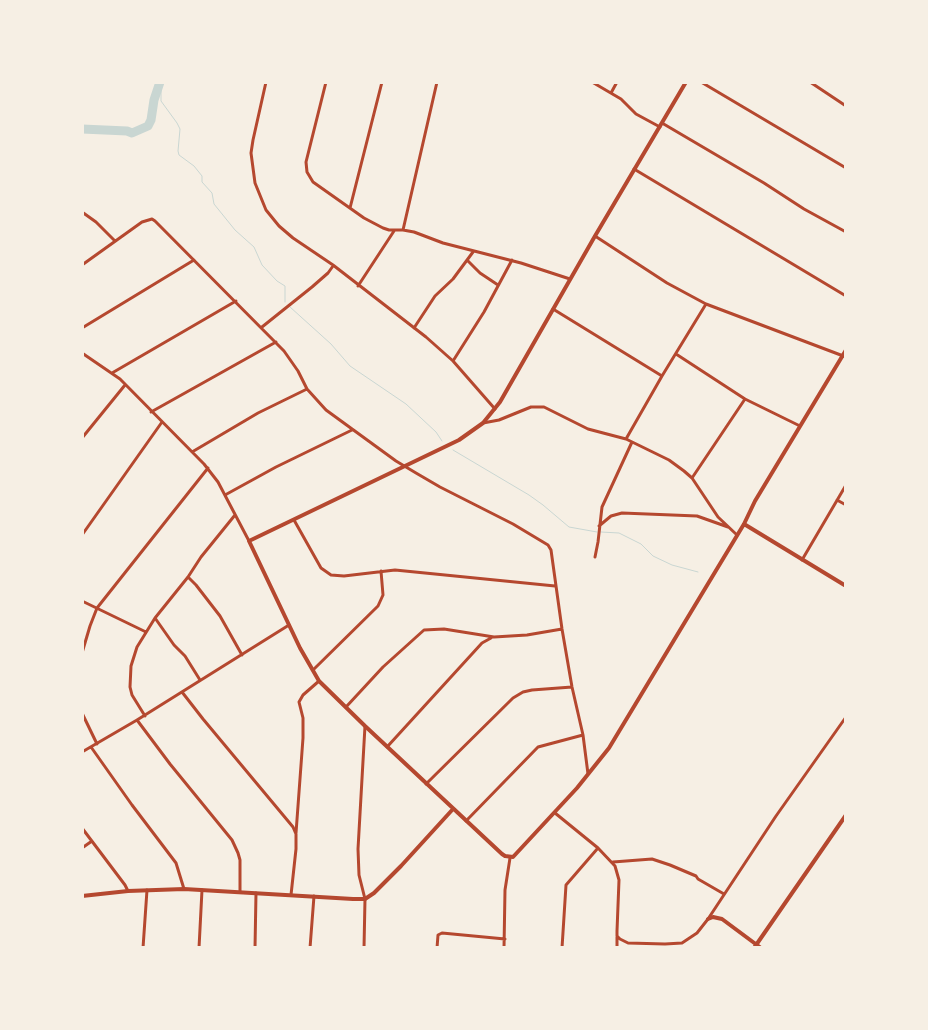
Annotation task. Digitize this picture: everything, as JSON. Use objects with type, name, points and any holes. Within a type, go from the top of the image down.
[{"type":"street","points":[[266,82],[252,147],[255,184],[266,210],[279,226],[333,265],[453,361],[495,409]]},
{"type":"street","points":[[326,82],[306,167],[309,178],[313,182],[376,225],[394,231],[414,232],[443,243],[473,252],[512,260],[570,279]]},
{"type":"street","points":[[350,208],[382,82]]},
{"type":"street","points":[[403,230],[437,82]]},
{"type":"street","points":[[592,82],[621,99],[636,114],[661,125],[846,232]]},
{"type":"street","points":[[611,93],[617,82]]},
{"type":"street","points":[[249,542],[460,440],[482,424],[495,409],[594,236],[686,82]]},
{"type":"street","points":[[701,82],[846,168]]},
{"type":"street","points":[[810,82],[846,106]]},
{"type":"street","points":[[634,169],[846,296]]},
{"type":"street","points":[[82,212],[116,241]]},
{"type":"street","points":[[82,265],[142,222],[152,219],[276,342],[292,361],[307,388],[326,410],[396,460],[440,487],[513,524],[548,545],[551,550],[562,630],[583,735],[588,775]]},
{"type":"street","points":[[358,286],[394,231]]},
{"type":"street","points":[[594,236],[667,283],[706,304],[844,356]]},
{"type":"street","points":[[414,328],[435,296],[453,279],[473,252]]},
{"type":"street","points":[[82,328],[194,260]]},
{"type":"street","points":[[467,260],[480,273],[498,285]]},
{"type":"street","points":[[453,361],[484,312],[512,260]]},
{"type":"street","points":[[262,328],[328,273],[333,265]]},
{"type":"street","points":[[112,373],[236,301]]},
{"type":"street","points":[[626,439],[706,304]]},
{"type":"street","points":[[553,309],[662,376]]},
{"type":"street","points":[[151,412],[276,342]]},
{"type":"street","points":[[82,353],[112,373],[208,468],[225,495],[289,625],[319,681],[426,784],[502,854],[510,858],[517,855],[602,759],[744,524],[755,501],[846,350]]},
{"type":"street","points":[[676,354],[745,399],[801,426]]},
{"type":"street","points":[[82,438],[125,385]]},
{"type":"street","points":[[192,452],[258,413],[307,388]]},
{"type":"street","points":[[692,478],[745,399]]},
{"type":"street","points":[[482,424],[499,420],[531,407],[544,407],[588,429],[626,439],[669,460],[692,478],[718,517],[737,534]]},
{"type":"street","points":[[82,535],[162,422]]},
{"type":"street","points":[[225,495],[276,467],[352,430]]},
{"type":"street","points":[[595,557],[600,515],[604,500],[632,442]]},
{"type":"street","points":[[82,653],[97,608],[208,468]]},
{"type":"street","points":[[802,560],[846,485]]},
{"type":"street","points":[[837,500],[846,505]]},
{"type":"street","points":[[600,526],[606,519],[616,514],[645,514],[697,516],[731,528]]},
{"type":"street","points":[[145,716],[132,695],[129,681],[138,648],[155,618],[235,515]]},
{"type":"street","points":[[294,520],[313,556],[324,572],[337,576],[381,571],[411,571],[501,582],[555,586]]},
{"type":"street","points":[[744,524],[846,586]]},
{"type":"street","points":[[312,670],[378,606],[383,595],[381,571]]},
{"type":"street","points":[[188,577],[220,616],[242,654]]},
{"type":"street","points":[[82,601],[146,632]]},
{"type":"street","points":[[155,618],[174,645],[185,656],[200,680]]},
{"type":"street","points":[[82,752],[145,716],[289,625]]},
{"type":"street","points":[[346,707],[383,667],[424,630],[444,629],[494,637],[562,630]]},
{"type":"street","points":[[387,747],[482,643],[494,637]]},
{"type":"street","points":[[291,895],[304,738],[303,718],[299,702],[303,695],[319,681]]},
{"type":"street","points":[[426,784],[513,698],[532,690],[572,687]]},
{"type":"street","points":[[182,692],[289,821],[296,834]]},
{"type":"street","points":[[82,713],[97,744]]},
{"type":"street","points":[[618,936],[628,943],[676,944],[692,937],[708,919],[846,718]]},
{"type":"street","points":[[137,720],[232,840],[240,860],[240,892]]},
{"type":"street","points":[[364,948],[365,898],[359,875],[358,849],[365,726]]},
{"type":"street","points":[[466,821],[538,747],[583,735]]},
{"type":"street","points":[[91,747],[132,805],[176,862],[184,889]]},
{"type":"street","points":[[82,896],[147,890],[184,889],[353,899],[365,898],[374,893],[401,866],[454,809]]},
{"type":"street","points":[[555,813],[598,848],[617,870],[619,880],[617,948]]},
{"type":"street","points":[[755,946],[846,815]]},
{"type":"street","points":[[82,828],[125,885],[128,892]]},
{"type":"street","points":[[82,848],[92,841]]},
{"type":"street","points":[[562,948],[566,885],[598,848]]},
{"type":"street","points":[[504,948],[506,890],[510,858]]},
{"type":"street","points":[[612,862],[652,859],[696,876],[724,894]]},
{"type":"street","points":[[144,948],[147,890]]},
{"type":"street","points":[[199,948],[202,890]]},
{"type":"street","points":[[255,948],[256,893]]},
{"type":"street","points":[[310,948],[314,896]]},
{"type":"street","points":[[708,919],[713,917],[722,919],[755,946],[761,948]]},
{"type":"street","points":[[437,948],[438,936],[442,933],[505,939]]},
{"type":"waterway","points":[[82,129],[127,131],[132,133],[148,126],[160,82]]},
{"type":"waterway","points":[[161,82],[161,101],[180,129],[179,155],[194,166],[202,176],[202,182],[212,193],[214,204],[235,230],[254,247],[262,265],[277,281],[285,286],[285,302]]},
{"type":"waterway","points":[[290,307],[331,344],[350,366],[406,404],[436,432],[442,441]]},
{"type":"waterway","points":[[453,450],[529,495],[569,527],[597,532]]},
{"type":"waterway","points":[[601,532],[619,533],[641,544],[653,556],[672,565],[698,572]]}]
